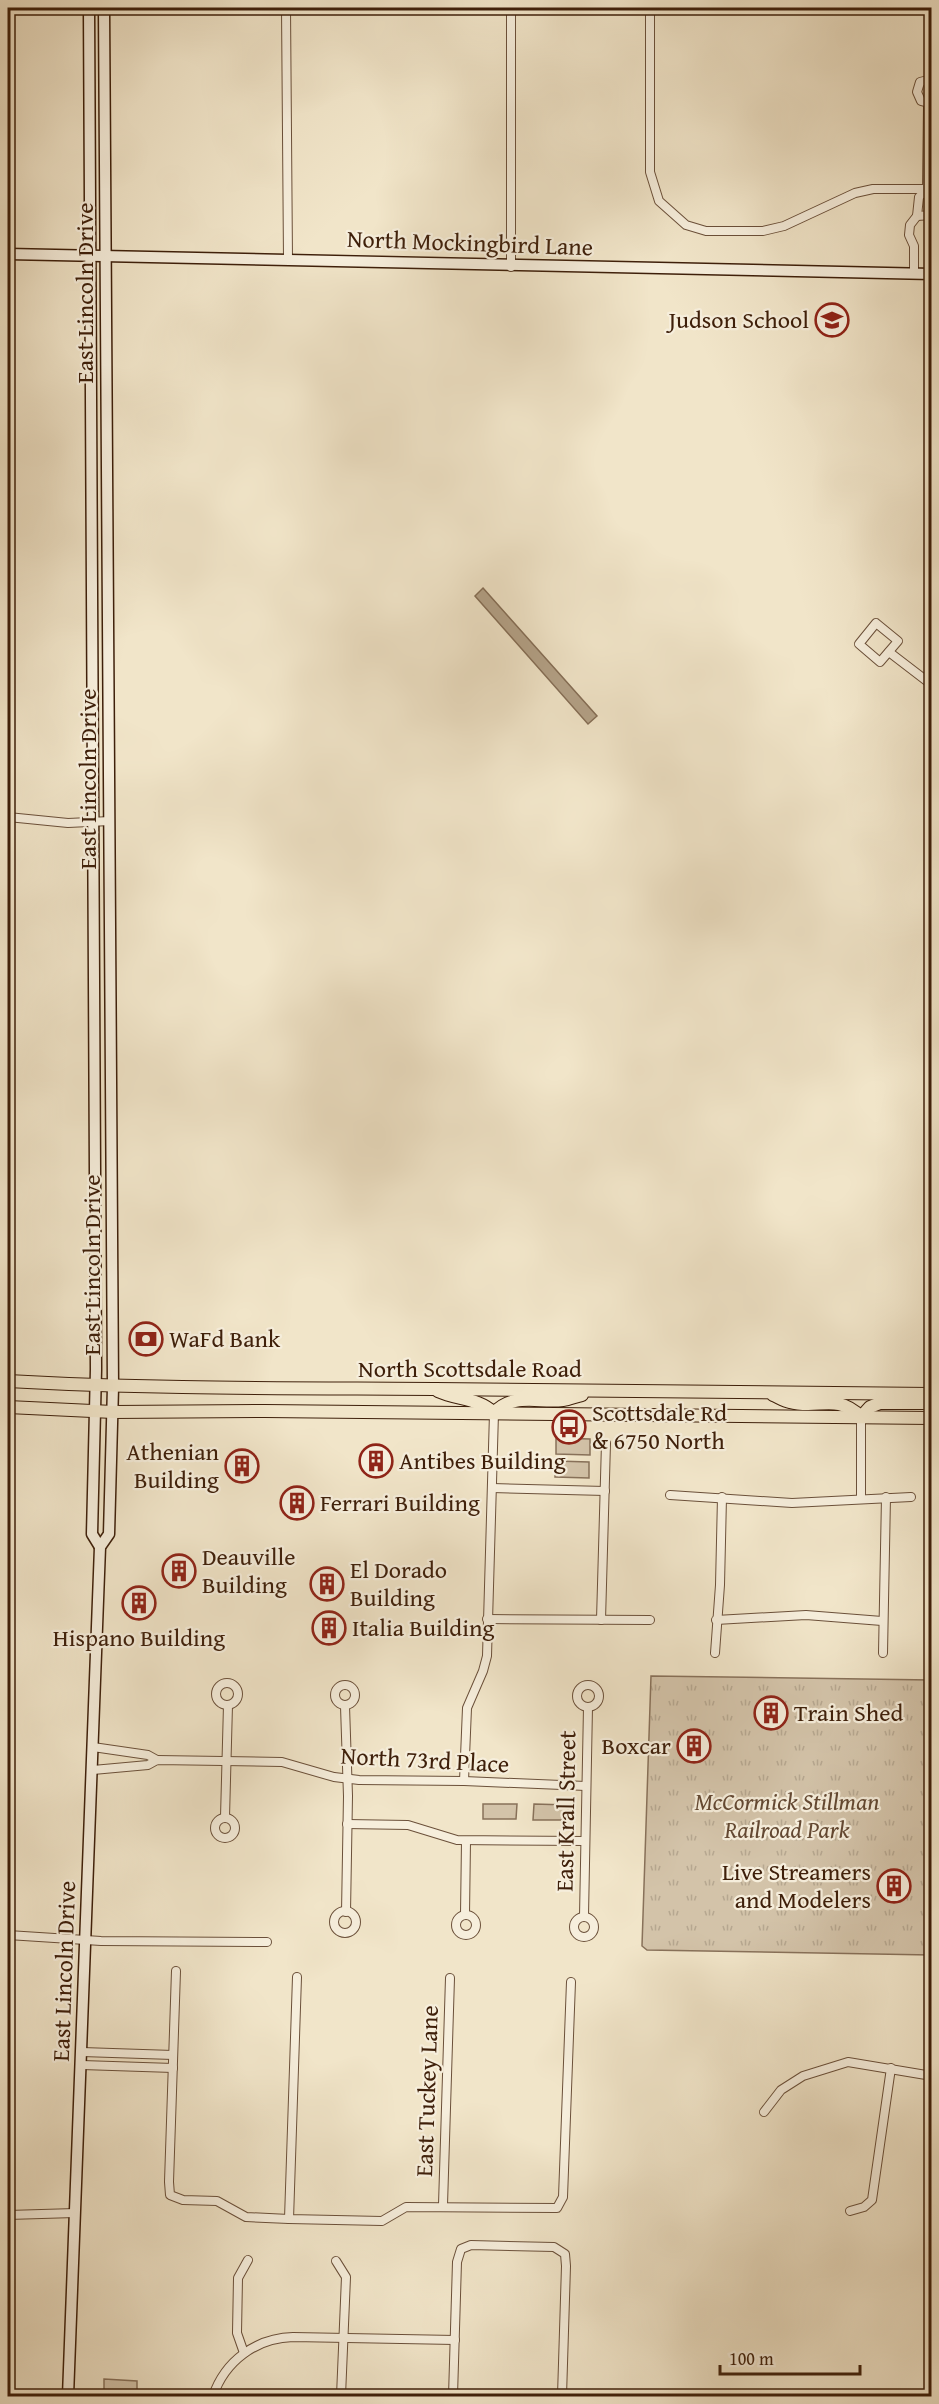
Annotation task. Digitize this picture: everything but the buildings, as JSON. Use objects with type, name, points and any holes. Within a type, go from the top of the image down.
[{"type":"main road","name":"East Lincoln Drive","points":[[89,8],[95,821],[95,1411],[92,1534],[100,1547]]},
{"type":"main road","name":"East Lincoln Drive","points":[[68,2397],[100,1547],[109,1534],[113,1412],[104,8]]},
{"type":"main road","points":[[90,59],[105,60]]},
{"type":"main road","name":"North Mockingbird Lane","points":[[8,254],[288,259],[511,267],[932,274]]},
{"type":"main road","points":[[92,492],[108,493]]},
{"type":"main road","name":"North Scottsdale Road","points":[[8,1382],[113,1387],[932,1394]]},
{"type":"main road","points":[[334,1389],[334,1412]]},
{"type":"main road","points":[[432,1389],[454,1398],[479,1402],[494,1413],[511,1400],[564,1400],[595,1391]]},
{"type":"main road","points":[[766,1392],[791,1403],[842,1403],[853,1408],[861,1417],[870,1407],[880,1403],[932,1403]]},
{"type":"main road","name":"North Scottsdale Road","points":[[8,1407],[113,1412],[932,1418]]},
{"type":"street","points":[[286,8],[288,259]]},
{"type":"street","points":[[511,8],[511,267]]},
{"type":"street","points":[[650,8],[650,172],[659,201],[686,225],[706,231],[763,231],[784,226],[855,193],[873,189],[930,191]]},
{"type":"street","points":[[930,191],[930,104],[921,101],[916,92],[920,82],[932,80]]},
{"type":"street","points":[[914,274],[914,246],[909,235],[910,225],[917,216],[919,197],[930,191]]},
{"type":"street","points":[[917,216],[932,215]]},
{"type":"street","points":[[876,623],[898,641],[889,652],[880,662],[859,644],[876,623]]},
{"type":"street","points":[[889,652],[932,685]]},
{"type":"street","points":[[8,817],[68,823],[110,821]]},
{"type":"street","points":[[464,1781],[466,1714],[487,1656],[494,1413]]},
{"type":"street","points":[[861,1417],[861,1498]]},
{"type":"street","points":[[601,1620],[606,1443]]},
{"type":"street","points":[[492,1488],[605,1491]]},
{"type":"street","points":[[670,1495],[792,1503],[910,1497]]},
{"type":"street","points":[[715,1653],[720,1585],[722,1497]]},
{"type":"street","points":[[883,1653],[886,1497]]},
{"type":"street","points":[[716,1620],[806,1615],[882,1621]]},
{"type":"street","points":[[487,1619],[650,1620]]},
{"type":"street","points":[[225,1817],[228,1705]]},
{"type":"street","points":[[345,1706],[346,1912]]},
{"type":"street","name":"East Krall Street","points":[[584,1916],[588,1707]]},
{"type":"street","name":"North 73rd Place","points":[[93,1747],[148,1755],[157,1760],[282,1762],[346,1778],[586,1786]]},
{"type":"street","name":"North 73rd Place","points":[[93,1770],[148,1765],[157,1760]]},
{"type":"street","points":[[347,1824],[408,1825],[466,1840],[585,1841]]},
{"type":"street","points":[[465,1914],[466,1840]]},
{"type":"street","points":[[8,1935],[86,1939],[267,1942]]},
{"type":"street","points":[[176,1971],[170,2195],[183,2200],[217,2201],[246,2217],[288,2219],[382,2221],[406,2206],[557,2208],[564,2197],[571,1982]]},
{"type":"street","points":[[288,2219],[297,1977]]},
{"type":"street","name":"East Tuckey Lane","points":[[443,2205],[450,1978]]},
{"type":"street","points":[[82,2052],[173,2055]]},
{"type":"street","points":[[764,2112],[781,2090],[803,2076],[848,2062],[932,2076]]},
{"type":"street","points":[[82,2065],[173,2068]]},
{"type":"street","points":[[850,2211],[864,2207],[872,2200],[891,2068]]},
{"type":"street","points":[[8,2215],[75,2213]]},
{"type":"street","points":[[453,2397],[457,2262],[461,2249],[471,2245],[554,2247],[564,2254],[566,2266],[562,2397]]},
{"type":"street","points":[[244,2353],[237,2333],[238,2278],[248,2260]]},
{"type":"street","points":[[336,2260],[346,2277],[342,2397]]},
{"type":"street","points":[[213,2397],[223,2374],[244,2353],[266,2341],[283,2337],[455,2340]]},
{"type":"green space","points":[[556,1438],[590,1439],[590,1455],[556,1454]]},
{"type":"green space","points":[[556,1461],[589,1462],[589,1478],[555,1477]]},
{"type":"green space","name":"McCormick Stillman Railroad Park","points":[[651,1676],[931,1680],[931,1955],[647,1950],[642,1946]]},
{"type":"green space","points":[[483,1804],[517,1804],[516,1819],[483,1819]]},
{"type":"green space","points":[[534,1804],[568,1805],[568,1820],[533,1820]]},
{"type":"green space","points":[[104,2379],[137,2381],[137,2396],[104,2395]]},
{"type":"green space","points":[[853,2391],[886,2391],[886,2396],[853,2396]]},
{"type":"shaded area","points":[[483,588],[597,716],[588,724],[475,596]]},
{"type":"place","name":"Judson School","points":[[832,320]]},
{"type":"place","name":"WaFd Bank","points":[[146,1339]]},
{"type":"place","name":"Scottsdale Rd & 6750 North","points":[[569,1427]]},
{"type":"place","name":"Antibes Building","points":[[376,1461]]},
{"type":"place","name":"Athenian Building","points":[[242,1466]]},
{"type":"place","name":"Ferrari Building","points":[[297,1503]]},
{"type":"place","name":"Deauville Building","points":[[179,1571]]},
{"type":"place","name":"El Dorado Building","points":[[327,1584]]},
{"type":"place","name":"Hispano Building","points":[[139,1603]]},
{"type":"place","name":"Italia Building","points":[[329,1628]]},
{"type":"place","name":"Train Shed","points":[[771,1713]]},
{"type":"place","name":"Boxcar","points":[[694,1746]]},
{"type":"place","name":"Live Streamers and Modelers","points":[[894,1886]]}]
